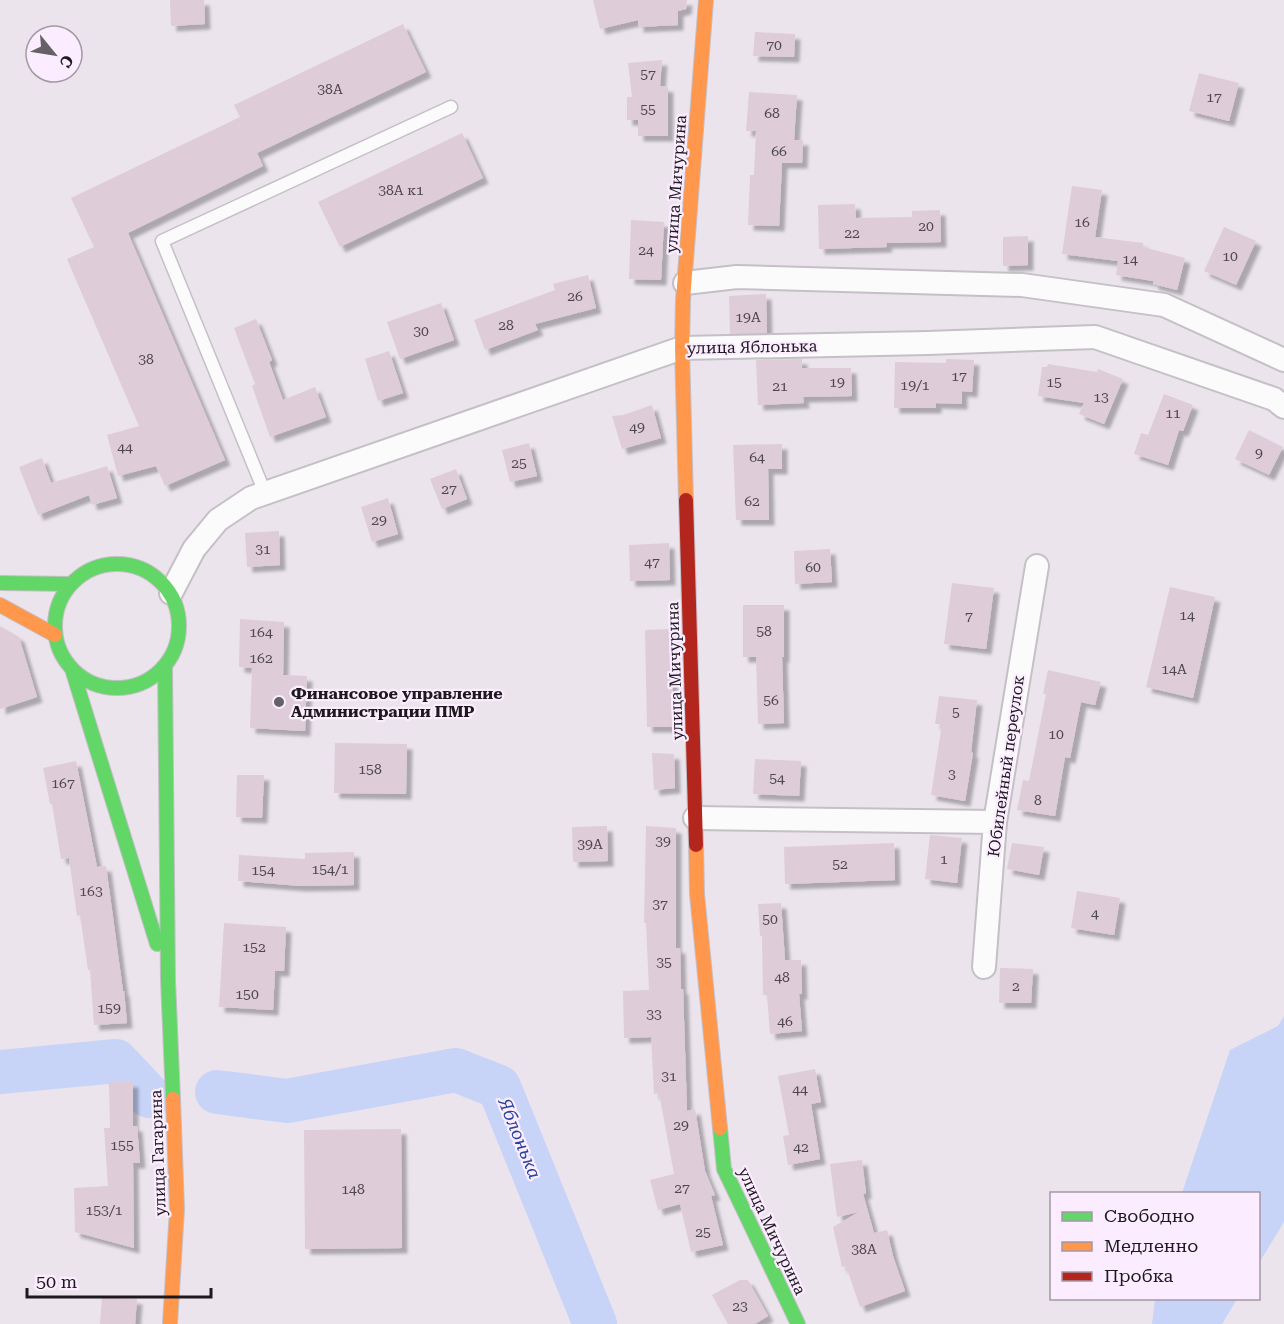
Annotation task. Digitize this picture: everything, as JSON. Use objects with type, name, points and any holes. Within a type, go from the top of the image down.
[{"type":"street","name":"улица Мичурина","points":[[706,0],[682,348],[698,894],[724,1169],[798,1324]]},
{"type":"street","points":[[685,283],[737,278],[1022,285],[1164,305],[1284,360]]},
{"type":"street","name":"улица Яблонька","points":[[171,593],[194,549],[218,520],[251,498],[682,348],[1095,337],[1274,399],[1284,407]]},
{"type":"street","points":[[0,583],[70,584],[94,568],[123,563],[150,572],[171,593]]},
{"type":"street","name":"Юбилейный переулок","points":[[984,968],[995,822],[1037,566]]},
{"type":"street","name":"улица Гагарина","points":[[70,584],[57,608],[55,635],[64,659],[72,669],[86,680],[102,687],[119,688],[144,682],[165,666],[177,644],[179,618],[171,593]]},
{"type":"street","points":[[0,605],[55,635]]},
{"type":"street","name":"улица Гагарина","points":[[165,666],[168,980],[177,1209],[170,1324]]},
{"type":"street","name":"улица Гагарина","points":[[72,669],[168,980]]},
{"type":"street","points":[[695,818],[995,822]]},
{"type":"lane","points":[[266,493],[162,241],[451,107]]},
{"type":"water","points":[[1284,1016],[1284,1222],[1260,1261],[1260,1192],[1182,1192],[1230,1050],[1278,1026]]},
{"type":"water","points":[[1155,1300],[1236,1300],[1222,1324],[1152,1324]]},
{"type":"building","points":[[170,0],[204,0],[205,24],[171,26]]},
{"type":"building","points":[[593,0],[687,0],[686,9],[678,11],[678,25],[638,27],[638,20],[600,29]]},
{"type":"building","points":[[403,24],[426,72],[257,153],[263,166],[128,233],[225,460],[165,486],[156,466],[118,476],[107,435],[139,426],[67,259],[94,247],[71,198],[240,117],[234,105]]},
{"type":"building","points":[[755,32],[795,34],[794,57],[753,56]]},
{"type":"building","points":[[662,60],[660,86],[668,87],[668,136],[638,136],[638,120],[627,120],[627,97],[632,97],[628,63]]},
{"type":"building","points":[[1199,73],[1239,83],[1229,121],[1189,111]]},
{"type":"building","points":[[749,92],[797,95],[794,140],[803,140],[802,163],[782,163],[779,226],[748,225],[750,175],[754,175],[756,131],[746,131]]},
{"type":"building","points":[[462,133],[483,178],[340,247],[318,202]]},
{"type":"building","points":[[1072,186],[1102,190],[1095,237],[1143,243],[1143,247],[1185,258],[1177,290],[1153,284],[1153,281],[1116,275],[1118,261],[1062,254]]},
{"type":"building","points":[[855,204],[856,218],[912,217],[912,211],[940,210],[941,242],[886,243],[887,247],[819,249],[818,205]]},
{"type":"building","points":[[631,220],[664,222],[661,280],[629,279]]},
{"type":"building","points":[[1224,227],[1256,241],[1236,285],[1204,271]]},
{"type":"building","points":[[1028,236],[1028,265],[1003,266],[1003,237]]},
{"type":"building","points":[[588,275],[596,308],[535,324],[538,330],[485,350],[474,320],[555,290],[553,284]]},
{"type":"building","points":[[766,294],[767,333],[730,334],[729,296]]},
{"type":"building","points":[[441,303],[454,340],[400,359],[387,322]]},
{"type":"building","points":[[256,319],[272,360],[269,362],[283,400],[315,387],[326,417],[270,437],[252,386],[255,384],[234,328]]},
{"type":"building","points":[[389,351],[403,393],[378,401],[365,359]]},
{"type":"building","points":[[802,359],[802,368],[851,368],[852,396],[803,397],[804,403],[758,405],[756,360]]},
{"type":"building","points":[[946,359],[974,360],[972,392],[962,391],[962,404],[936,403],[936,408],[894,408],[895,362],[946,363]]},
{"type":"building","points":[[1048,364],[1097,372],[1098,369],[1123,379],[1104,424],[1079,414],[1084,403],[1038,396],[1042,367],[1047,367]]},
{"type":"building","points":[[1164,394],[1193,405],[1183,431],[1179,430],[1168,465],[1134,454],[1141,433],[1148,435]]},
{"type":"building","points":[[652,405],[661,438],[622,449],[612,416],[623,415]]},
{"type":"building","points":[[1249,430],[1283,447],[1269,475],[1235,459]]},
{"type":"building","points":[[529,443],[537,476],[510,482],[502,450]]},
{"type":"building","points":[[782,444],[782,469],[768,469],[769,520],[736,520],[733,445]]},
{"type":"building","points":[[42,458],[51,483],[107,466],[117,498],[92,505],[89,495],[38,515],[19,467]]},
{"type":"building","points":[[456,469],[467,499],[442,509],[430,479]]},
{"type":"building","points":[[388,498],[398,534],[372,542],[361,507]]},
{"type":"building","points":[[279,531],[280,565],[247,567],[245,533]]},
{"type":"building","points":[[669,543],[670,580],[630,581],[629,545]]},
{"type":"building","points":[[830,549],[832,582],[795,584],[794,551]]},
{"type":"building","points":[[952,583],[994,588],[986,649],[944,644]]},
{"type":"building","points":[[1170,587],[1215,597],[1193,698],[1146,687]]},
{"type":"building","points":[[743,605],[784,605],[784,657],[782,657],[784,723],[758,724],[756,657],[743,657]]},
{"type":"building","points":[[240,619],[284,622],[283,675],[307,676],[305,731],[250,728],[252,668],[239,667]]},
{"type":"building","points":[[0,626],[19,637],[37,697],[0,709]]},
{"type":"building","points":[[671,629],[674,727],[647,727],[645,630]]},
{"type":"building","points":[[1048,670],[1101,682],[1095,705],[1081,702],[1070,758],[1065,757],[1055,816],[1017,810],[1023,780],[1029,781],[1046,694],[1043,694]]},
{"type":"building","points":[[939,696],[977,700],[971,752],[973,753],[965,801],[931,795],[942,724],[935,724]]},
{"type":"building","points":[[335,743],[407,744],[406,794],[334,793]]},
{"type":"building","points":[[652,753],[674,754],[675,788],[654,790]]},
{"type":"building","points":[[755,759],[801,761],[799,796],[753,794]]},
{"type":"building","points":[[76,761],[97,867],[106,866],[127,1023],[94,1025],[90,970],[88,970],[80,915],[77,916],[69,858],[61,859],[52,804],[50,804],[43,768]]},
{"type":"building","points":[[237,775],[264,775],[262,818],[236,817]]},
{"type":"building","points":[[607,826],[608,861],[573,862],[572,827]]},
{"type":"building","points":[[646,826],[676,828],[676,948],[680,948],[681,989],[683,989],[687,1111],[695,1109],[705,1171],[715,1195],[711,1196],[723,1245],[691,1252],[680,1204],[658,1210],[650,1180],[674,1174],[659,1093],[654,1094],[651,1037],[624,1038],[623,991],[649,990],[646,923],[644,923]]},
{"type":"building","points":[[930,835],[962,838],[957,883],[925,879]]},
{"type":"building","points":[[894,843],[895,880],[785,884],[784,847]]},
{"type":"building","points":[[1012,843],[1044,847],[1039,875],[1007,869]]},
{"type":"building","points":[[354,852],[354,885],[301,886],[238,881],[239,855],[305,859],[305,853]]},
{"type":"building","points":[[1077,891],[1120,898],[1114,935],[1071,928]]},
{"type":"building","points":[[781,903],[785,960],[801,960],[802,994],[799,994],[802,1031],[770,1034],[767,995],[763,995],[762,936],[760,936],[758,904]]},
{"type":"building","points":[[224,923],[286,927],[284,971],[275,971],[273,1010],[219,1007]]},
{"type":"building","points":[[1000,968],[1033,969],[1031,1003],[999,1003]]},
{"type":"building","points":[[815,1069],[821,1102],[811,1104],[820,1159],[788,1165],[783,1136],[789,1135],[778,1076]]},
{"type":"building","points":[[109,1082],[133,1082],[133,1126],[137,1126],[140,1163],[133,1163],[134,1248],[75,1232],[74,1188],[108,1186],[104,1128],[110,1128]]},
{"type":"building","points":[[401,1129],[402,1248],[305,1249],[304,1130]]},
{"type":"building","points":[[862,1160],[866,1193],[863,1194],[874,1233],[887,1230],[905,1291],[860,1307],[846,1266],[842,1267],[833,1227],[859,1212],[837,1217],[830,1164]]},
{"type":"building","points":[[740,1280],[748,1280],[768,1316],[755,1324],[728,1324],[712,1295]]},
{"type":"building","points":[[102,1297],[137,1299],[135,1324],[100,1324]]},
{"type":"waterway","name":"Яблонька","points":[[0,1072],[116,1061],[149,1096]]},
{"type":"waterway","name":"Яблонька","points":[[217,1092],[287,1101],[456,1070],[499,1087],[595,1324]]},
{"type":"traffic: fast","points":[[117,564],[141,569],[161,582],[174,602],[179,626],[174,650],[161,670],[141,683],[117,688],[93,683],[73,670],[60,650],[55,626],[60,602],[73,582],[93,569],[117,564]]},
{"type":"traffic: fast","points":[[0,583],[70,584]]},
{"type":"traffic: fast","points":[[165,666],[168,980],[173,1099]]},
{"type":"traffic: fast","points":[[72,669],[157,944]]},
{"type":"traffic: fast","points":[[720,1128],[724,1169],[798,1324]]},
{"type":"traffic: slow","points":[[686,500],[683,300],[706,0]]},
{"type":"traffic: slow","points":[[0,605],[55,635]]},
{"type":"traffic: slow","points":[[696,845],[697,894],[720,1128]]},
{"type":"traffic: slow","points":[[170,1324],[177,1209],[173,1099]]},
{"type":"traffic: jam","points":[[686,500],[696,845]]},
{"type":"place","name":"Финансовое управление Администрации ПМР","points":[[279,702]]}]
